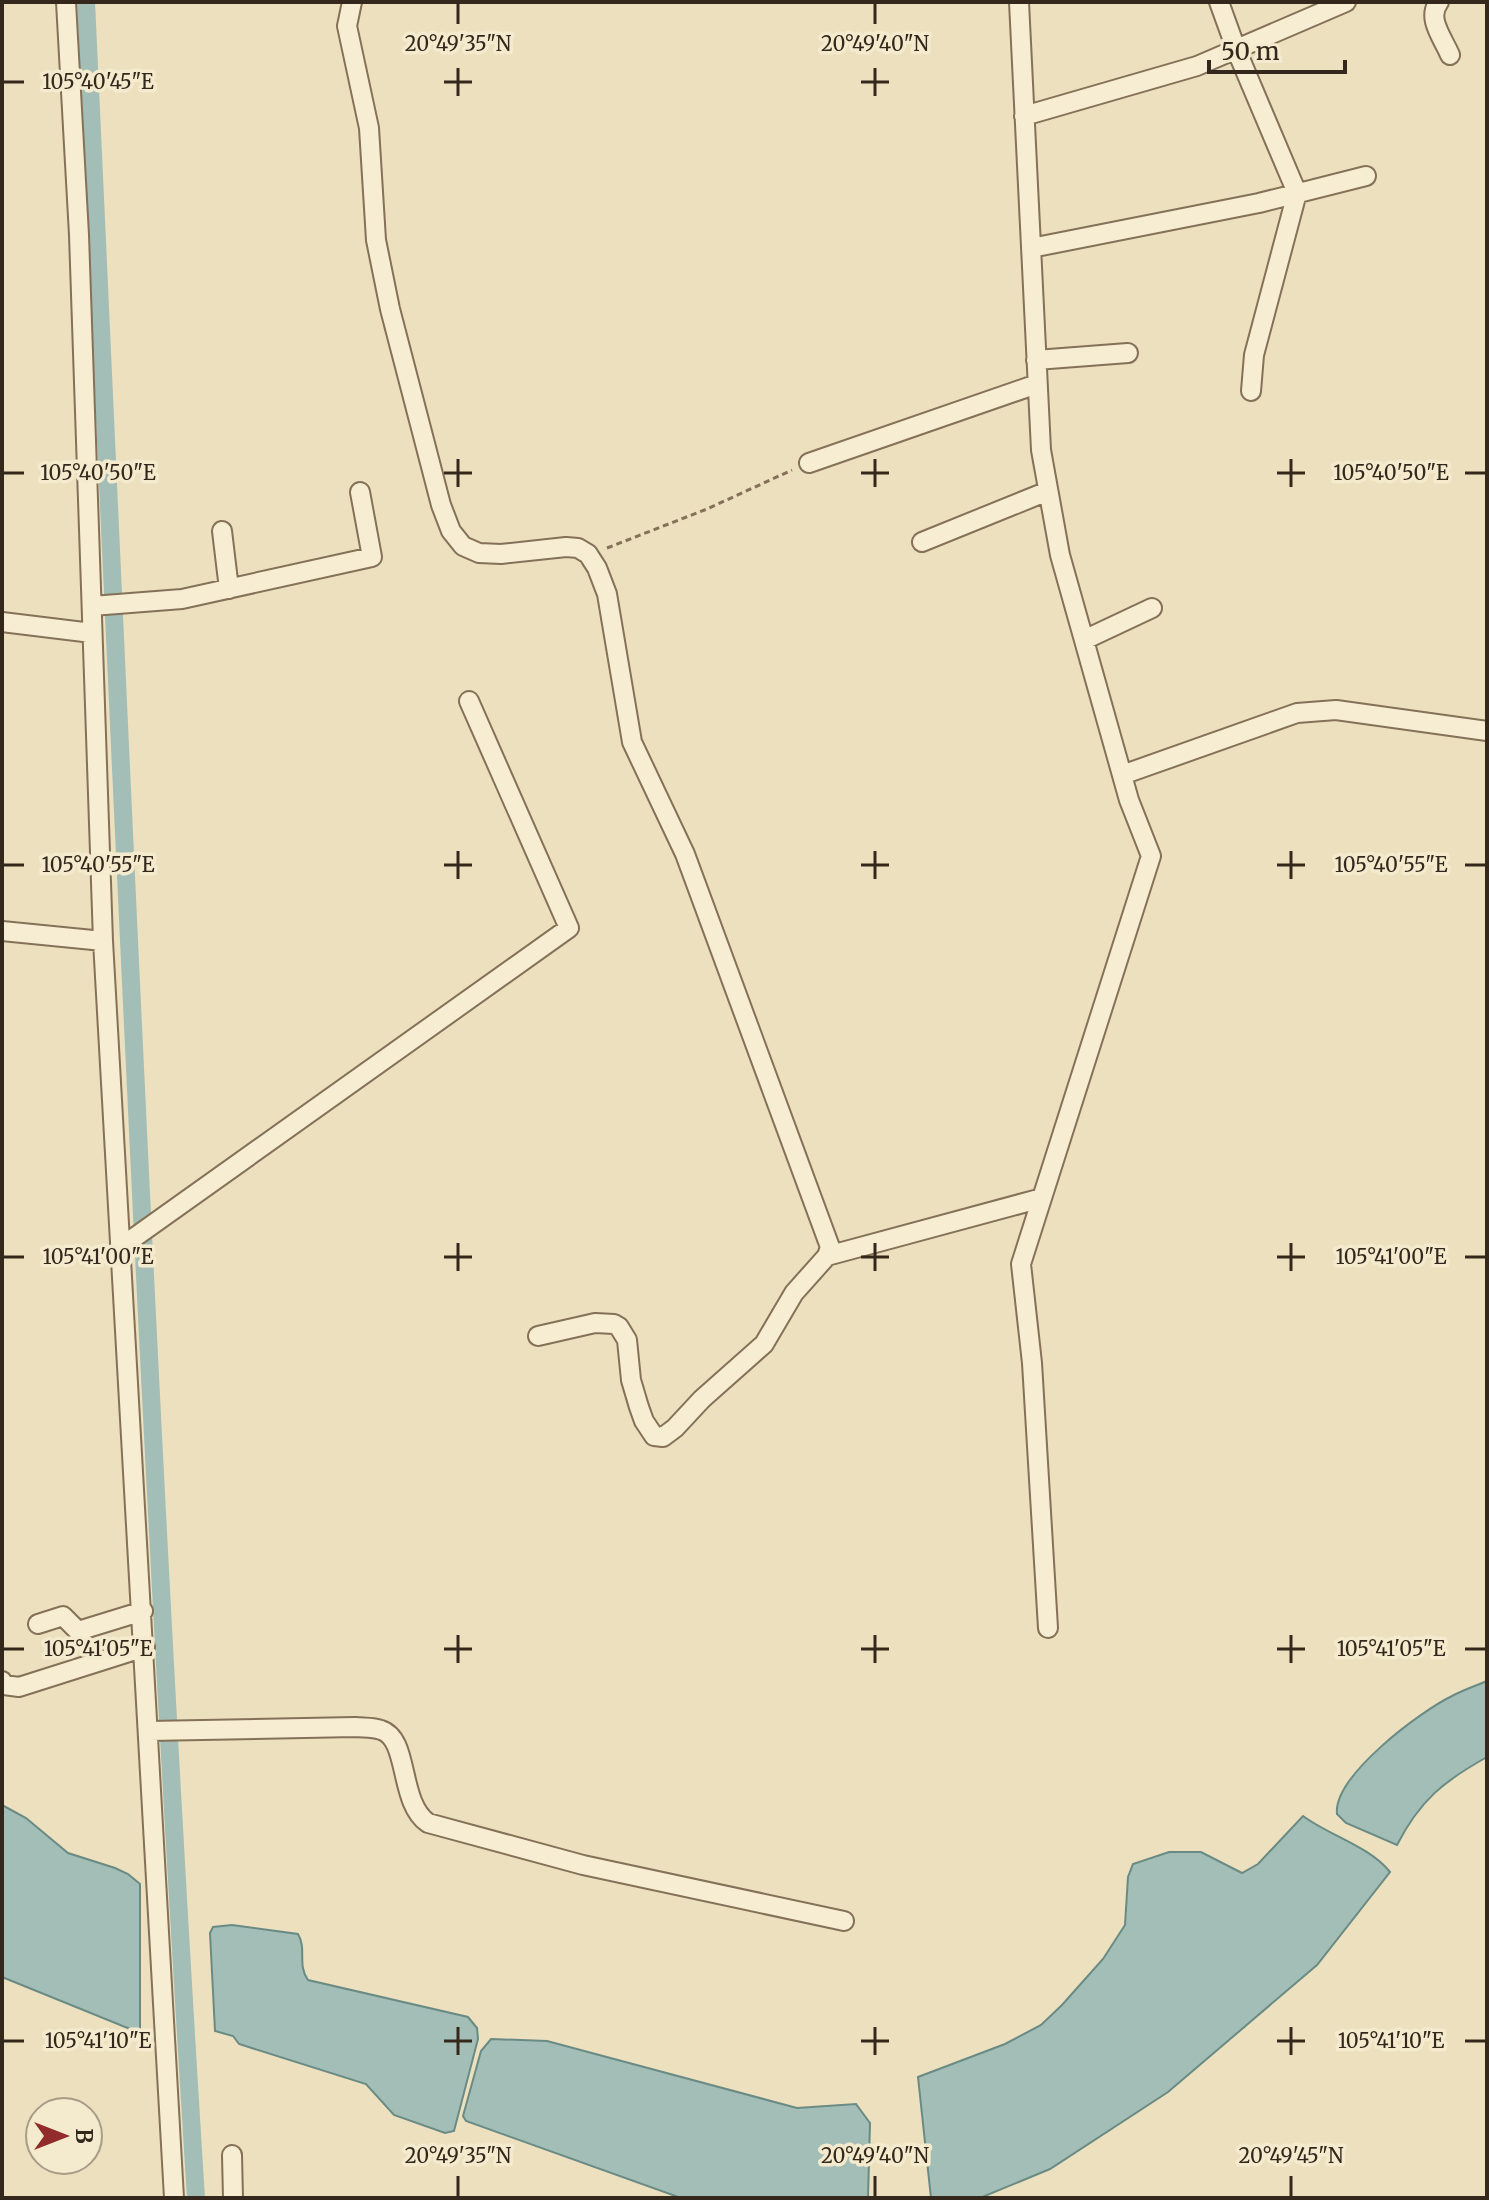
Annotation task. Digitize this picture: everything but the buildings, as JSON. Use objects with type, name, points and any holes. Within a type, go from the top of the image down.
[{"type":"street","points":[[66,2],[79,235],[103,941],[145,1647],[155,1731],[174,2198]]},
{"type":"street","points":[[352,2],[347,26],[369,128],[376,240],[390,309],[441,505],[451,531],[463,546],[479,553],[501,554],[566,547],[588,554],[607,594],[632,742],[685,854],[830,1247],[827,1256],[794,1293],[764,1344],[663,1437],[657,1437],[644,1421],[631,1380],[627,1340],[619,1327],[595,1323],[538,1336]]},
{"type":"street","points":[[1019,2],[1041,450],[1060,555],[1129,800],[1151,856],[1021,1264],[1032,1363],[1048,1628]]},
{"type":"street","points":[[1219,2],[1297,193],[1254,355],[1251,391]]},
{"type":"street","points":[[1024,116],[1197,66],[1346,2]]},
{"type":"street","points":[[1439,2],[1433,10],[1433,20],[1450,55]]},
{"type":"street","points":[[1031,248],[1366,176]]},
{"type":"street","points":[[1036,360],[1128,353]]},
{"type":"street","points":[[809,463],[1037,384]]},
{"type":"street","points":[[922,542],[1048,491]]},
{"type":"street","points":[[92,606],[182,599],[372,557],[360,492]]},
{"type":"street","points":[[222,531],[229,589]]},
{"type":"street","points":[[1084,640],[1152,608]]},
{"type":"street","points":[[2,622],[92,633]]},
{"type":"street","points":[[121,1247],[569,928],[469,701]]},
{"type":"street","points":[[1122,775],[1297,713],[1336,710],[1487,731]]},
{"type":"street","points":[[2,931],[103,941]]},
{"type":"street","points":[[827,1256],[1042,1198]]},
{"type":"street","points":[[38,1624],[63,1616],[78,1631],[143,1611]]},
{"type":"street","points":[[2,1681],[4,1685],[19,1687],[145,1647]]},
{"type":"street","points":[[155,1731],[355,1727],[383,1730],[393,1738],[398,1748],[418,1817],[428,1823],[583,1865],[844,1921]]},
{"type":"street","points":[[232,2155],[233,2198]]},
{"type":"path","points":[[588,554],[707,509],[809,463]]},
{"type":"water","points":[[1487,1681],[1487,1757],[1434,1793],[1397,1845],[1346,1823],[1337,1814],[1340,1799],[1349,1782],[1381,1746],[1420,1715],[1460,1692]]},
{"type":"water","points":[[2,1805],[26,1818],[68,1853],[115,1868],[140,1884],[140,2029],[130,2029],[2,1977]]},
{"type":"water","points":[[1303,1816],[1371,1855],[1390,1872],[1317,1965],[1168,2092],[1050,2169],[980,2198],[931,2198],[918,2077],[1005,2044],[1041,2025],[1062,2005],[1103,1959],[1125,1925],[1128,1877],[1133,1864],[1169,1852],[1201,1852],[1242,1873],[1258,1864]]},
{"type":"water","points":[[232,1925],[298,1934],[302,1945],[303,1969],[308,1980],[468,2017],[477,2028],[478,2039],[454,2131],[445,2133],[394,2115],[366,2084],[239,2044],[233,2036],[215,2031],[210,1933],[213,1927]]},
{"type":"water","points":[[491,2039],[547,2041],[797,2108],[856,2104],[870,2123],[868,2198],[681,2198],[466,2121],[463,2116],[481,2051]]},
{"type":"waterway","points":[[86,2],[150,1375],[196,2198]]}]
